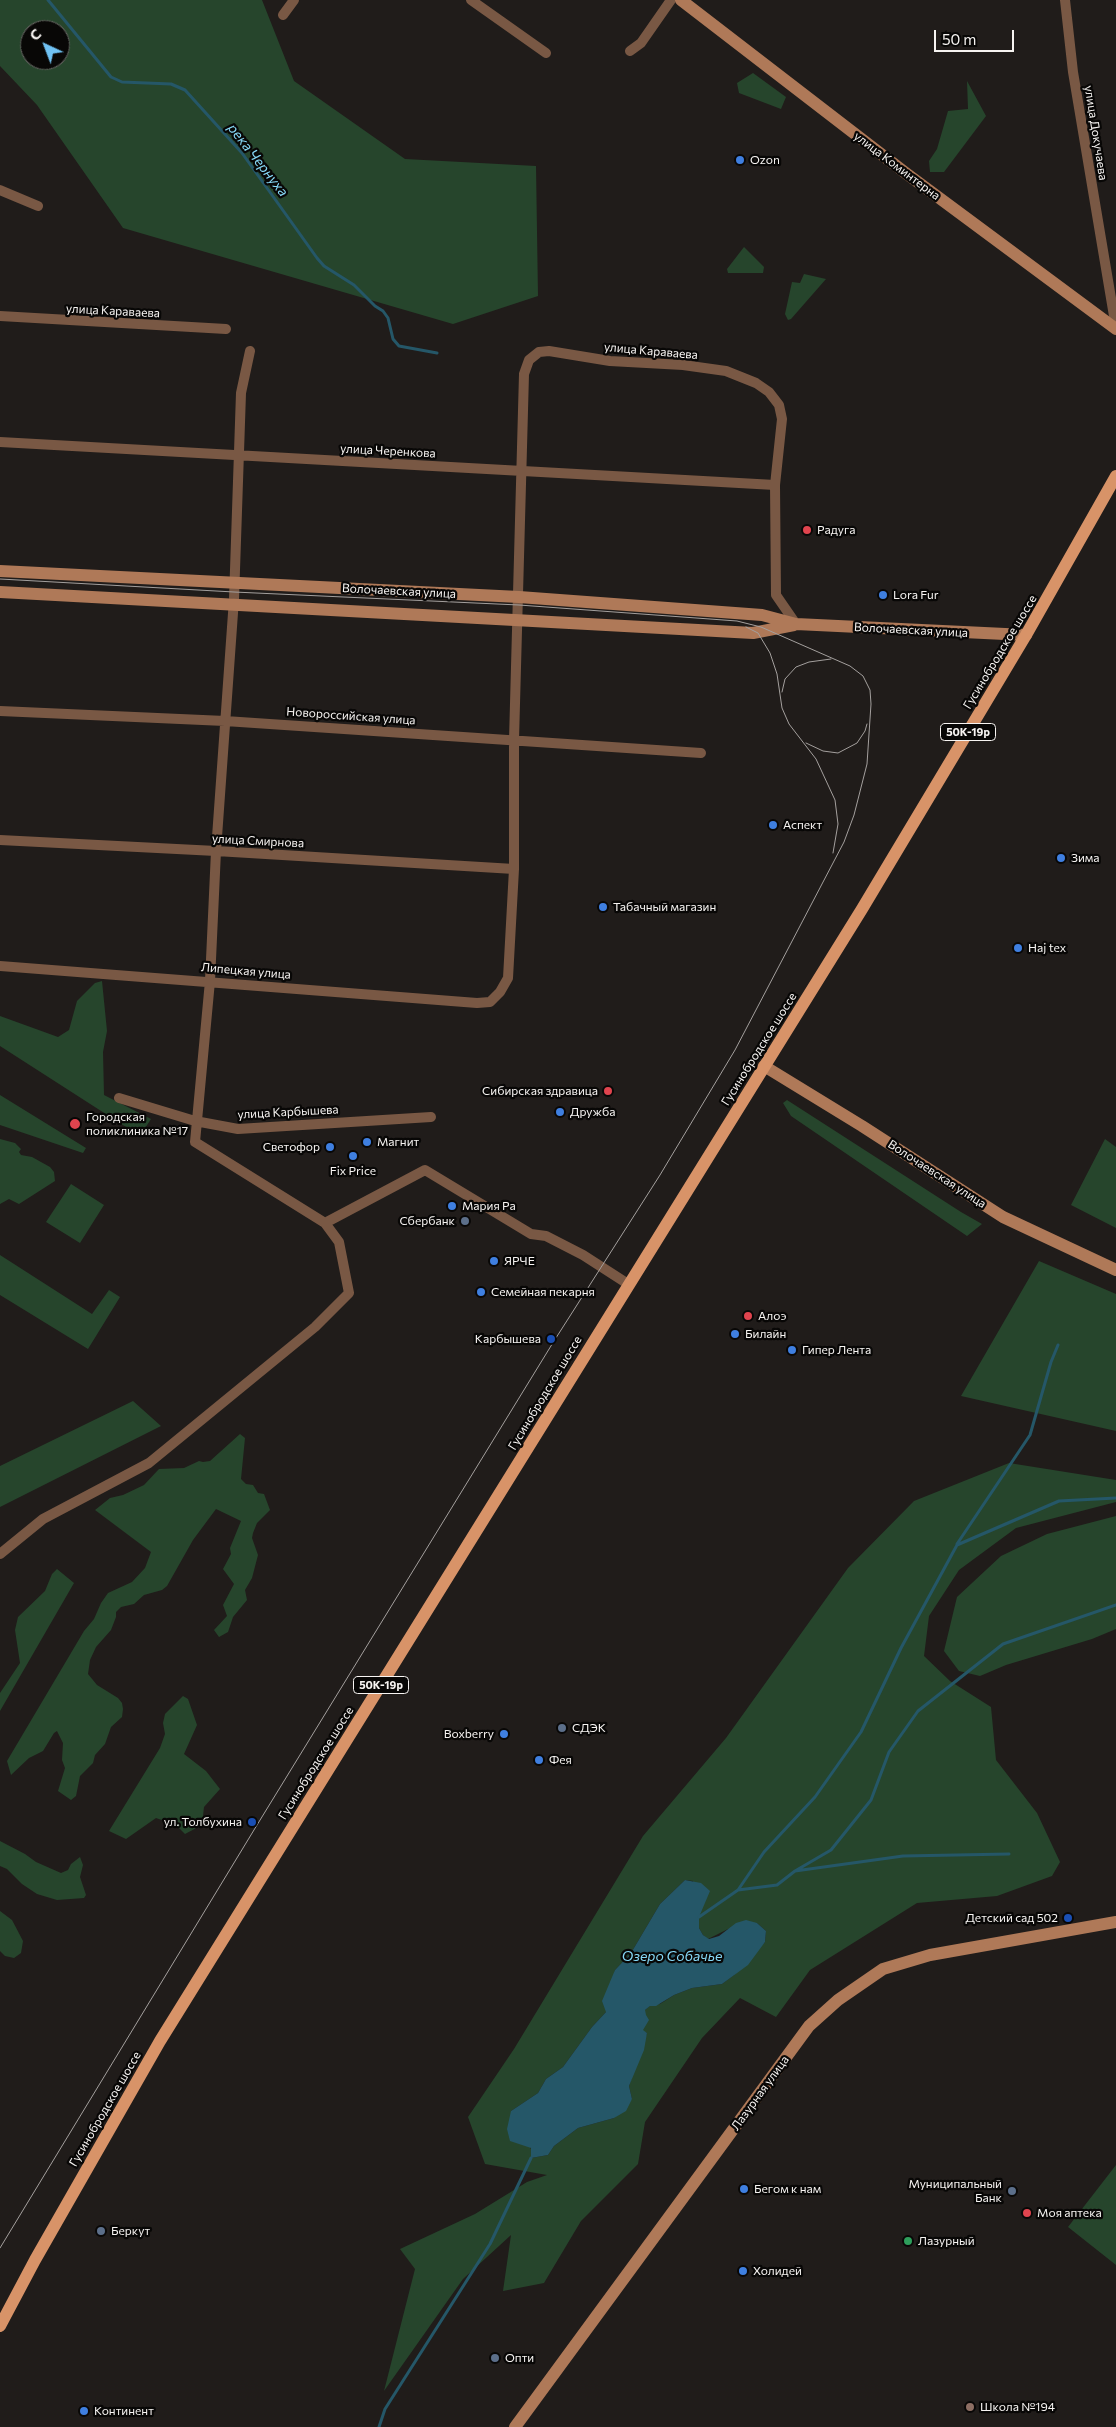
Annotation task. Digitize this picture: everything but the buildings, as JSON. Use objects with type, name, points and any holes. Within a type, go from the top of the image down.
[{"type":"main road","name":"улица Коминтерна","points":[[681,0],[907,174],[1116,329]]},
{"type":"main road","name":"Гусинобродское шоссе","points":[[0,2326],[35,2260],[160,2041],[862,909],[1026,635],[1116,476]]},
{"type":"main road","name":"Волочаевская улица","points":[[0,571],[519,597],[762,615],[796,624],[1026,635]]},
{"type":"main road","name":"Волочаевская улица","points":[[0,592],[753,634],[796,624]]},
{"type":"main road","name":"Волочаевская улица","points":[[764,1066],[862,1126],[1003,1217],[1116,1270]]},
{"type":"main road","name":"Лазурная улица","points":[[515,2427],[809,2026],[838,2000],[883,1969],[930,1955],[1116,1922]]},
{"type":"street","points":[[283,15],[294,0]]},
{"type":"street","points":[[470,0],[546,53]]},
{"type":"street","points":[[630,51],[641,42],[671,0]]},
{"type":"street","name":"улица Докучаева","points":[[1065,0],[1073,72],[1116,329]]},
{"type":"street","points":[[0,190],[38,206]]},
{"type":"street","name":"улица Караваева","points":[[0,316],[226,329]]},
{"type":"street","points":[[0,1554],[43,1519],[149,1463],[315,1327],[349,1293],[339,1242],[325,1222],[195,1142],[210,981],[216,850],[233,606],[241,393],[250,351]]},
{"type":"street","name":"улица Караваева","points":[[520,470],[524,374],[529,360],[539,352],[549,352],[610,362],[683,365],[726,372],[756,383],[769,392],[778,405],[782,419],[775,485]]},
{"type":"street","name":"улица Черенкова","points":[[0,442],[775,485]]},
{"type":"street","points":[[514,869],[514,740],[519,620],[520,470]]},
{"type":"street","points":[[775,485],[776,595],[796,624]]},
{"type":"street","name":"Новороссийская улица","points":[[0,711],[225,720],[701,753]]},
{"type":"street","name":"улица Смирнова","points":[[0,840],[216,850],[514,869]]},
{"type":"street","name":"Липецкая улица","points":[[0,966],[467,1002],[490,1002],[508,978],[514,869]]},
{"type":"street","name":"улица Карбышева","points":[[119,1098],[196,1121],[238,1128],[432,1117]]},
{"type":"street","points":[[325,1222],[425,1170],[531,1234],[546,1236],[583,1255],[628,1284]]},
{"type":"green space","points":[[0,0],[262,0],[294,81],[405,159],[536,166],[538,296],[453,324],[123,228],[37,105],[0,66]]},
{"type":"green space","points":[[753,73],[786,97],[781,109],[739,93],[737,83]]},
{"type":"green space","points":[[967,81],[986,116],[944,172],[930,172],[929,161],[937,149],[948,111],[968,109]]},
{"type":"green space","points":[[744,247],[764,267],[763,273],[728,273],[727,269]]},
{"type":"green space","points":[[804,274],[826,279],[791,319],[788,320],[785,314],[792,282],[800,283]]},
{"type":"green space","points":[[102,981],[107,1031],[103,1052],[104,1095],[151,1119],[140,1136],[0,1046],[0,1016],[58,1037],[69,1030],[77,1001],[95,983]]},
{"type":"green space","points":[[0,1095],[86,1148],[83,1153],[0,1125]]},
{"type":"green space","points":[[787,1100],[982,1224],[967,1236],[791,1116],[783,1103]]},
{"type":"green space","points":[[0,1139],[15,1143],[21,1149],[19,1152],[21,1155],[32,1157],[50,1167],[54,1172],[55,1181],[19,1204],[9,1199],[0,1204]]},
{"type":"green space","points":[[1105,1139],[1116,1147],[1116,1228],[1071,1205]]},
{"type":"green space","points":[[71,1184],[104,1205],[80,1243],[46,1222]]},
{"type":"green space","points":[[0,1255],[92,1314],[109,1290],[120,1297],[88,1349],[0,1295]]},
{"type":"green space","points":[[1039,1261],[1116,1294],[1116,1431],[961,1396]]},
{"type":"green space","points":[[133,1401],[161,1426],[0,1507],[0,1466]]},
{"type":"green space","points":[[240,1434],[245,1438],[241,1479],[246,1484],[253,1485],[258,1493],[264,1494],[270,1510],[257,1523],[253,1533],[252,1538],[258,1555],[252,1578],[245,1590],[247,1600],[233,1617],[228,1632],[219,1637],[214,1630],[227,1616],[223,1605],[234,1584],[223,1569],[231,1554],[230,1548],[241,1521],[216,1509],[193,1540],[167,1586],[162,1590],[144,1595],[134,1604],[121,1607],[116,1612],[111,1630],[96,1647],[90,1660],[88,1674],[97,1685],[118,1698],[122,1703],[122,1717],[111,1727],[105,1744],[95,1755],[93,1763],[80,1776],[76,1796],[71,1800],[58,1791],[65,1768],[62,1760],[63,1743],[57,1731],[43,1751],[29,1758],[11,1775],[7,1761],[84,1631],[94,1619],[101,1603],[108,1593],[132,1582],[145,1568],[151,1552],[95,1510],[110,1498],[123,1495],[144,1485],[159,1469],[184,1468],[199,1461],[210,1461]]},
{"type":"green space","points":[[1009,1463],[1116,1480],[1116,1502],[1016,1528],[959,1570],[929,1616],[924,1656],[950,1681],[991,1707],[996,1760],[1037,1813],[1060,1862],[1052,1876],[997,1896],[917,1903],[810,1970],[776,2017],[740,1998],[702,2038],[645,2122],[638,2164],[581,2221],[544,2283],[503,2291],[511,2235],[463,2279],[384,2391],[415,2269],[400,2249],[475,2214],[527,2182],[547,2175],[485,2164],[468,2117],[514,2049],[643,1836],[726,1738],[848,1568],[914,1501]],"holes":[[[685,1880],[693,1881],[699,1928],[703,1935],[708,1939],[728,1929],[757,1923],[766,1931],[765,1942],[734,1975],[722,1984],[692,1988],[674,1995],[660,2004],[651,2005],[645,2010],[642,2031],[647,2033],[629,2086],[632,2099],[614,2118],[578,2128],[554,2146],[548,2155],[531,2158],[531,2149],[511,2111],[538,2093],[546,2079],[563,2067],[592,2027],[606,2012],[615,1970],[631,1953],[660,1904]]]},
{"type":"green space","points":[[1116,1516],[1116,1629],[1092,1639],[1006,1665],[980,1676],[959,1671],[944,1651],[957,1597],[1001,1556],[1047,1534]]},
{"type":"green space","points":[[57,1569],[74,1583],[0,1711],[0,1693],[20,1663],[15,1630],[18,1617],[45,1591],[52,1574]]},
{"type":"green space","points":[[183,1696],[188,1699],[197,1725],[184,1754],[206,1771],[220,1789],[204,1807],[202,1825],[185,1834],[176,1825],[156,1818],[126,1839],[109,1831],[160,1748],[165,1734],[163,1723],[165,1714]]},
{"type":"green space","points":[[0,1841],[36,1862],[61,1873],[68,1870],[71,1864],[80,1857],[83,1865],[80,1877],[86,1895],[84,1898],[57,1900],[37,1894],[22,1884],[7,1869],[0,1866]]},
{"type":"green space","points":[[0,1911],[12,1920],[23,1941],[21,1953],[14,1958],[5,1956],[0,1951]]},
{"type":"green space","points":[[1116,2165],[1116,2265],[1068,2227]]},
{"type":"water","name":"Озеро Собачье","points":[[685,1880],[701,1883],[710,1891],[699,1917],[699,1928],[703,1935],[709,1939],[719,1936],[736,1923],[746,1920],[757,1923],[766,1931],[765,1942],[748,1965],[722,1984],[692,1988],[674,1995],[656,2006],[650,2006],[645,2010],[649,2020],[643,2030],[647,2033],[644,2050],[629,2086],[632,2099],[626,2111],[614,2118],[578,2128],[554,2146],[548,2155],[531,2158],[531,2148],[510,2141],[507,2129],[511,2111],[538,2093],[546,2079],[563,2067],[592,2027],[606,2012],[602,2001],[615,1970],[631,1953],[660,1904]]},
{"type":"waterway","name":"река Чернуха","points":[[48,0],[111,77],[122,82],[171,84],[185,90],[242,153],[324,266],[354,285],[375,306],[383,311],[388,318],[393,339],[399,346],[437,353]]},
{"type":"waterway","points":[[957,1544],[1030,1435],[1051,1362],[1058,1345]]},
{"type":"waterway","points":[[738,1890],[764,1852],[815,1797],[861,1732],[901,1648],[957,1545],[1059,1501],[1116,1498]]},
{"type":"waterway","points":[[795,1871],[831,1850],[871,1800],[889,1752],[918,1711],[1003,1644],[1116,1605]]},
{"type":"waterway","points":[[699,1917],[738,1890],[777,1885],[795,1871],[903,1856],[1009,1854]]},
{"type":"waterway","points":[[379,2427],[385,2409],[490,2244],[531,2158]]},
{"type":"tram line","points":[[0,579],[519,605],[737,621],[761,627],[850,666],[863,676],[870,690],[871,704],[867,764],[854,815],[844,842],[735,1050],[660,1175],[554,1341],[257,1825],[0,2248]]},
{"type":"tram line","points":[[746,627],[758,633],[770,653],[777,674],[782,708],[789,724],[816,759],[835,800],[838,824],[833,853]]},
{"type":"tram line","points":[[782,692],[785,679],[796,667],[809,662],[831,659]]},
{"type":"tram line","points":[[806,743],[823,751],[838,753],[857,743],[867,724]]},
{"type":"place","name":"Ozon","points":[[740,160]]},
{"type":"place","name":"Радуга","points":[[807,530]]},
{"type":"place","name":"Lora Fur","points":[[883,595]]},
{"type":"place","name":"Аспект","points":[[773,825]]},
{"type":"place","name":"Зима","points":[[1061,858]]},
{"type":"place","name":"Табачный магазин","points":[[603,907]]},
{"type":"place","name":"Haj tex","points":[[1018,948]]},
{"type":"place","name":"Сибирская здравица","points":[[608,1091]]},
{"type":"place","name":"Дружба","points":[[560,1112]]},
{"type":"place","name":"Городская поликлиника №17","points":[[75,1124]]},
{"type":"place","name":"Магнит","points":[[367,1142]]},
{"type":"place","name":"Светофор","points":[[330,1147]]},
{"type":"place","name":"Fix Price","points":[[353,1156]]},
{"type":"place","name":"Мария Ра","points":[[452,1206]]},
{"type":"place","name":"Сбербанк","points":[[465,1221]]},
{"type":"place","name":"ЯРЧЕ","points":[[494,1261]]},
{"type":"place","name":"Семейная пекарня","points":[[481,1292]]},
{"type":"place","name":"Алоэ","points":[[748,1316]]},
{"type":"place","name":"Билайн","points":[[735,1334]]},
{"type":"place","name":"Карбышева","points":[[551,1339]]},
{"type":"place","name":"Гипер Лента","points":[[792,1350]]},
{"type":"place","name":"СДЭК","points":[[562,1728]]},
{"type":"place","name":"Boxberry","points":[[504,1734]]},
{"type":"place","name":"Фея","points":[[539,1760]]},
{"type":"place","name":"ул. Толбухина","points":[[252,1822]]},
{"type":"place","name":"Детский сад 502","points":[[1068,1918]]},
{"type":"place","name":"Бегом к нам","points":[[744,2189]]},
{"type":"place","name":"Муниципальный Банк","points":[[1012,2191]]},
{"type":"place","name":"Моя аптека","points":[[1027,2213]]},
{"type":"place","name":"Беркут","points":[[101,2231]]},
{"type":"place","name":"Лазурный","points":[[908,2241]]},
{"type":"place","name":"Холидей","points":[[743,2271]]},
{"type":"place","name":"Опти","points":[[495,2358]]},
{"type":"place","name":"Школа №194","points":[[970,2407]]},
{"type":"place","name":"Континент","points":[[84,2411]]}]
